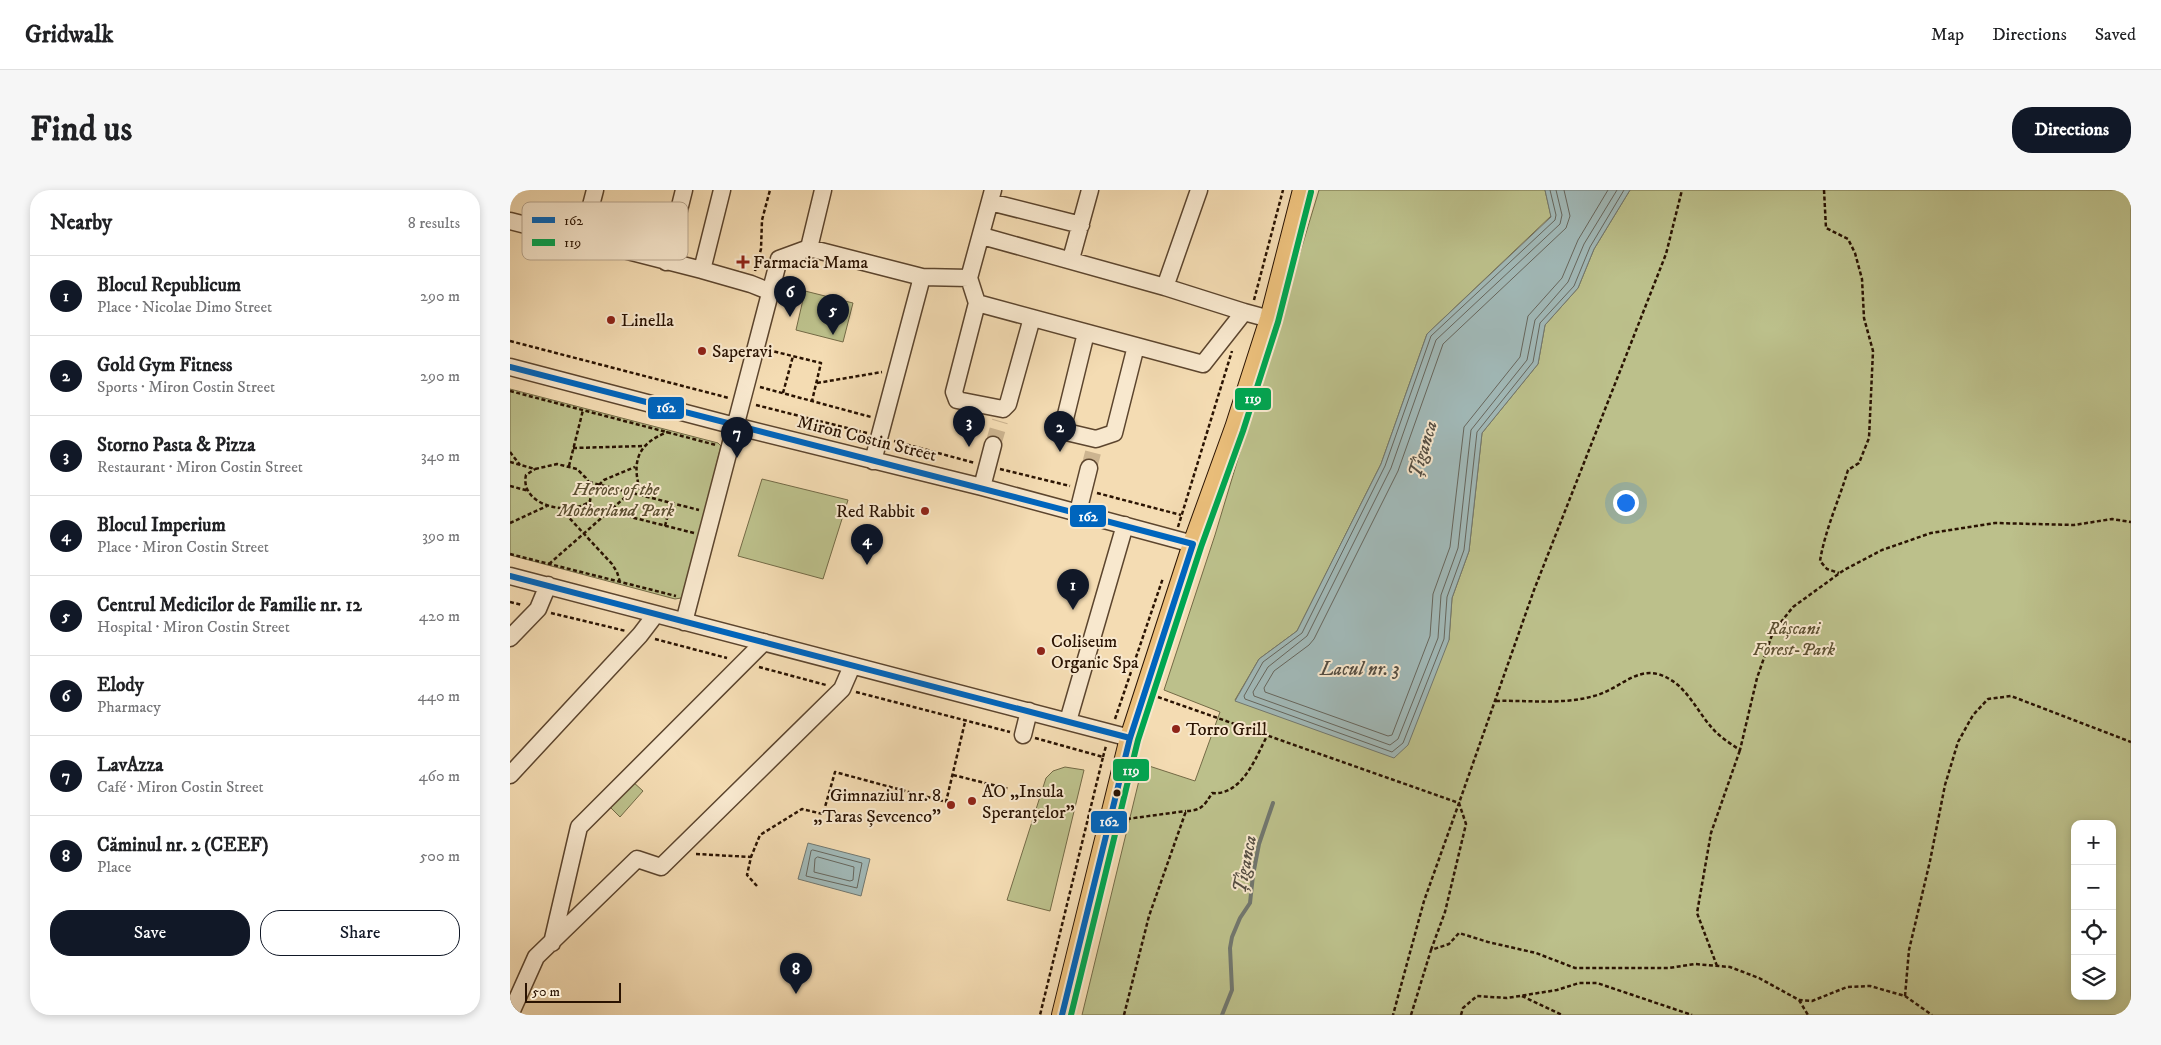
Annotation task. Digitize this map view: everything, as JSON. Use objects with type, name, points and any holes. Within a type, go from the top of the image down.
[{"type":"main road","points":[[1062,1015],[1130,738],[1184,542],[1234,428],[1270,319],[1303,190]]},
{"type":"street","points":[[702,270],[722,190]]},
{"type":"street","points":[[809,248],[823,190]]},
{"type":"street","points":[[1071,259],[1090,190]]},
{"type":"street","points":[[1165,287],[1199,190]]},
{"type":"street","points":[[1032,318],[1012,398],[1001,415],[957,400],[954,396],[977,303],[968,278],[982,236],[992,196],[1081,225]]},
{"type":"street","points":[[982,236],[1071,259],[1270,319]]},
{"type":"street","points":[[684,622],[779,259],[809,248],[922,277],[968,278]]},
{"type":"street","points":[[658,260],[702,270],[751,284],[771,292]]},
{"type":"street","points":[[873,461],[922,277]]},
{"type":"street","points":[[977,303],[1203,364],[1247,313]]},
{"type":"street","points":[[1086,333],[1062,431],[1096,442],[1114,433],[1136,346]]},
{"type":"street","name":"Miron Costin Street","points":[[510,367],[735,426],[982,487],[1184,542]]},
{"type":"street","points":[[982,487],[993,445]]},
{"type":"street","points":[[1078,512],[1089,468]]},
{"type":"street","points":[[1068,721],[1125,525]]},
{"type":"street","points":[[510,576],[1130,738]]},
{"type":"street","points":[[510,638],[538,609],[548,585]]},
{"type":"street","points":[[510,774],[640,635],[656,614]]},
{"type":"street","points":[[552,943],[579,827],[764,642]]},
{"type":"street","points":[[510,1015],[536,957],[637,859],[661,867],[842,689],[852,666]]},
{"type":"street","points":[[1023,735],[1029,711]]},
{"type":"path","points":[[751,284],[761,249],[762,220],[770,190]]},
{"type":"path","points":[[1247,313],[1282,190]]},
{"type":"path","points":[[1393,1015],[1424,901],[1534,590],[1666,254],[1682,190]]},
{"type":"path","points":[[1824,190],[1826,228],[1848,239],[1855,253],[1862,279],[1864,318],[1873,351],[1870,438],[1860,463],[1848,470],[1838,506],[1824,539],[1820,560],[1827,569],[1839,573]]},
{"type":"path","points":[[510,341],[1181,515]]},
{"type":"path","points":[[756,347],[822,363],[812,401]]},
{"type":"path","points":[[1184,542],[1181,515],[1233,348]]},
{"type":"path","points":[[783,393],[793,356]]},
{"type":"path","points":[[817,382],[862,374],[896,372]]},
{"type":"path","points":[[747,383],[884,421]]},
{"type":"path","points":[[510,391],[715,444],[717,447]]},
{"type":"path","points":[[568,466],[583,410]]},
{"type":"path","points":[[642,496],[636,467],[639,454],[644,446],[668,432]]},
{"type":"path","points":[[573,448],[644,446]]},
{"type":"path","points":[[510,452],[520,465]]},
{"type":"path","points":[[510,462],[535,469]]},
{"type":"path","points":[[583,505],[592,496],[589,482],[582,473],[568,466],[551,465],[535,469],[526,475],[525,480],[529,491],[535,498],[547,506],[561,509],[583,505],[698,534]]},
{"type":"path","points":[[599,485],[604,480],[636,467]]},
{"type":"path","points":[[589,482],[704,512]]},
{"type":"path","points":[[510,486],[529,491]]},
{"type":"path","points":[[549,564],[630,493]]},
{"type":"path","points":[[665,526],[671,503]]},
{"type":"path","points":[[510,523],[547,506]]},
{"type":"path","points":[[561,509],[612,564],[619,575],[620,582]]},
{"type":"path","points":[[1717,966],[1697,913],[1711,833],[1725,788],[1740,750],[1757,678],[1773,632],[1793,607],[1839,573],[1882,550],[1931,533],[1995,523],[2074,525],[2112,519],[2131,522]]},
{"type":"path","points":[[510,554],[675,597],[682,594]]},
{"type":"path","points":[[1040,1015],[1103,757],[1166,572]]},
{"type":"path","points":[[510,602],[1103,757]]},
{"type":"path","points":[[1496,701],[1564,701],[1596,696],[1637,675],[1657,672],[1673,681],[1714,730],[1740,750]]},
{"type":"path","points":[[1905,996],[1909,950],[1930,861],[1945,785],[1958,742],[1973,715],[1988,699],[2011,696],[2131,742]]},
{"type":"path","points":[[1173,702],[1459,803]]},
{"type":"path","points":[[757,886],[747,875],[751,857],[760,835],[802,809],[823,814],[835,772],[946,802],[965,721]]},
{"type":"path","points":[[1118,820],[1196,811],[1204,806],[1212,793],[1219,794],[1232,788],[1246,775],[1267,736]]},
{"type":"path","points":[[953,775],[1009,789]]},
{"type":"path","points":[[1411,1015],[1445,912],[1466,824],[1459,803]]},
{"type":"path","points":[[1124,1015],[1149,916],[1186,811]]},
{"type":"path","points":[[674,853],[751,857]]},
{"type":"path","points":[[1431,950],[1449,944],[1459,933],[1536,953],[1575,968],[1669,968],[1695,964],[1730,967],[1759,978],[1799,1000],[1812,1001],[1847,987],[1870,986],[1905,996],[1932,1015]]},
{"type":"path","points":[[1461,1015],[1463,1008],[1477,996],[1507,998],[1557,990],[1579,983],[1597,983],[1692,1015]]},
{"type":"path","points":[[1520,996],[1562,1015]]},
{"type":"path","points":[[1799,1000],[1808,1015]]},
{"type":"green space","name":"Râșcani Forest-Park","points":[[1319,190],[1545,190],[1551,216],[1427,334],[1381,464],[1297,631],[1259,659],[1235,700],[1449,640],[1452,598],[1469,551],[1482,433],[1538,364],[1545,325],[1578,288],[1594,249],[1630,190],[2131,190],[2131,1015],[1082,1015],[1143,764],[1195,781],[1220,712],[1164,690],[1215,535]]},
{"type":"green space","points":[[805,291],[853,303],[843,342],[796,330]]},
{"type":"green space","name":"Heroes of the Motherland Park","points":[[510,389],[718,443],[721,446],[685,594],[681,598],[675,599],[510,555]]},
{"type":"green space","points":[[762,479],[848,500],[823,579],[738,556]]},
{"type":"green space","points":[[1065,767],[1084,770],[1050,911],[1007,900],[1046,778],[1053,771]]},
{"type":"green space","points":[[632,781],[643,791],[620,817],[609,806]]},
{"type":"water","name":"Lacul nr. 3","points":[[1545,190],[1630,190],[1594,249],[1578,288],[1545,325],[1538,364],[1482,433],[1469,551],[1452,598],[1449,640],[1408,745],[1394,758],[1235,701],[1259,659],[1297,631],[1381,464],[1427,334],[1551,217]]},
{"type":"water","points":[[808,843],[870,859],[861,896],[798,879]]},
{"type":"waterway","name":"Țîganca","points":[[1222,1015],[1232,990],[1230,948],[1232,937],[1240,918],[1250,903],[1259,844],[1273,803]]},
{"type":"tunnel","points":[[993,445],[1000,421]]},
{"type":"tunnel","points":[[1089,468],[1095,445]]},
{"type":"transit line","name":"119","points":[[1071,1015],[1138,740],[1201,547],[1243,431],[1278,322],[1311,192]]},
{"type":"transit line","name":"162","points":[[510,367],[1193,544],[1130,738],[1062,1015]]},
{"type":"transit line","name":"162","points":[[510,576],[1130,738]]},
{"type":"place","name":"Farmacia Mama","points":[[743,262]]},
{"type":"place","name":"Elody","points":[[790,317]]},
{"type":"place","name":"Linella","points":[[611,320]]},
{"type":"place","name":"Centrul Medicilor de Familie nr. 12","points":[[833,335]]},
{"type":"place","name":"Saperavi","points":[[702,351]]},
{"type":"place","name":"Storno Pasta & Pizza","points":[[969,447]]},
{"type":"place","name":"Gold Gym Fitness","points":[[1060,452]]},
{"type":"place","name":"LavAzza","points":[[737,458]]},
{"type":"place","name":"Red Rabbit","points":[[925,511]]},
{"type":"place","name":"Blocul Imperium","points":[[867,565]]},
{"type":"place","name":"Blocul Republicum","points":[[1073,610]]},
{"type":"place","name":"Coliseum Organic Spa","points":[[1041,651]]},
{"type":"place","name":"Torro Grill","points":[[1176,729]]},
{"type":"place","name":"AO „Insula Speranțelor”","points":[[972,801]]},
{"type":"place","name":"Gimnaziul nr. 8 „Taras Șevcenco”","points":[[951,805]]},
{"type":"place","name":"Căminul nr. 2 (CEEF)","points":[[796,994]]}]
